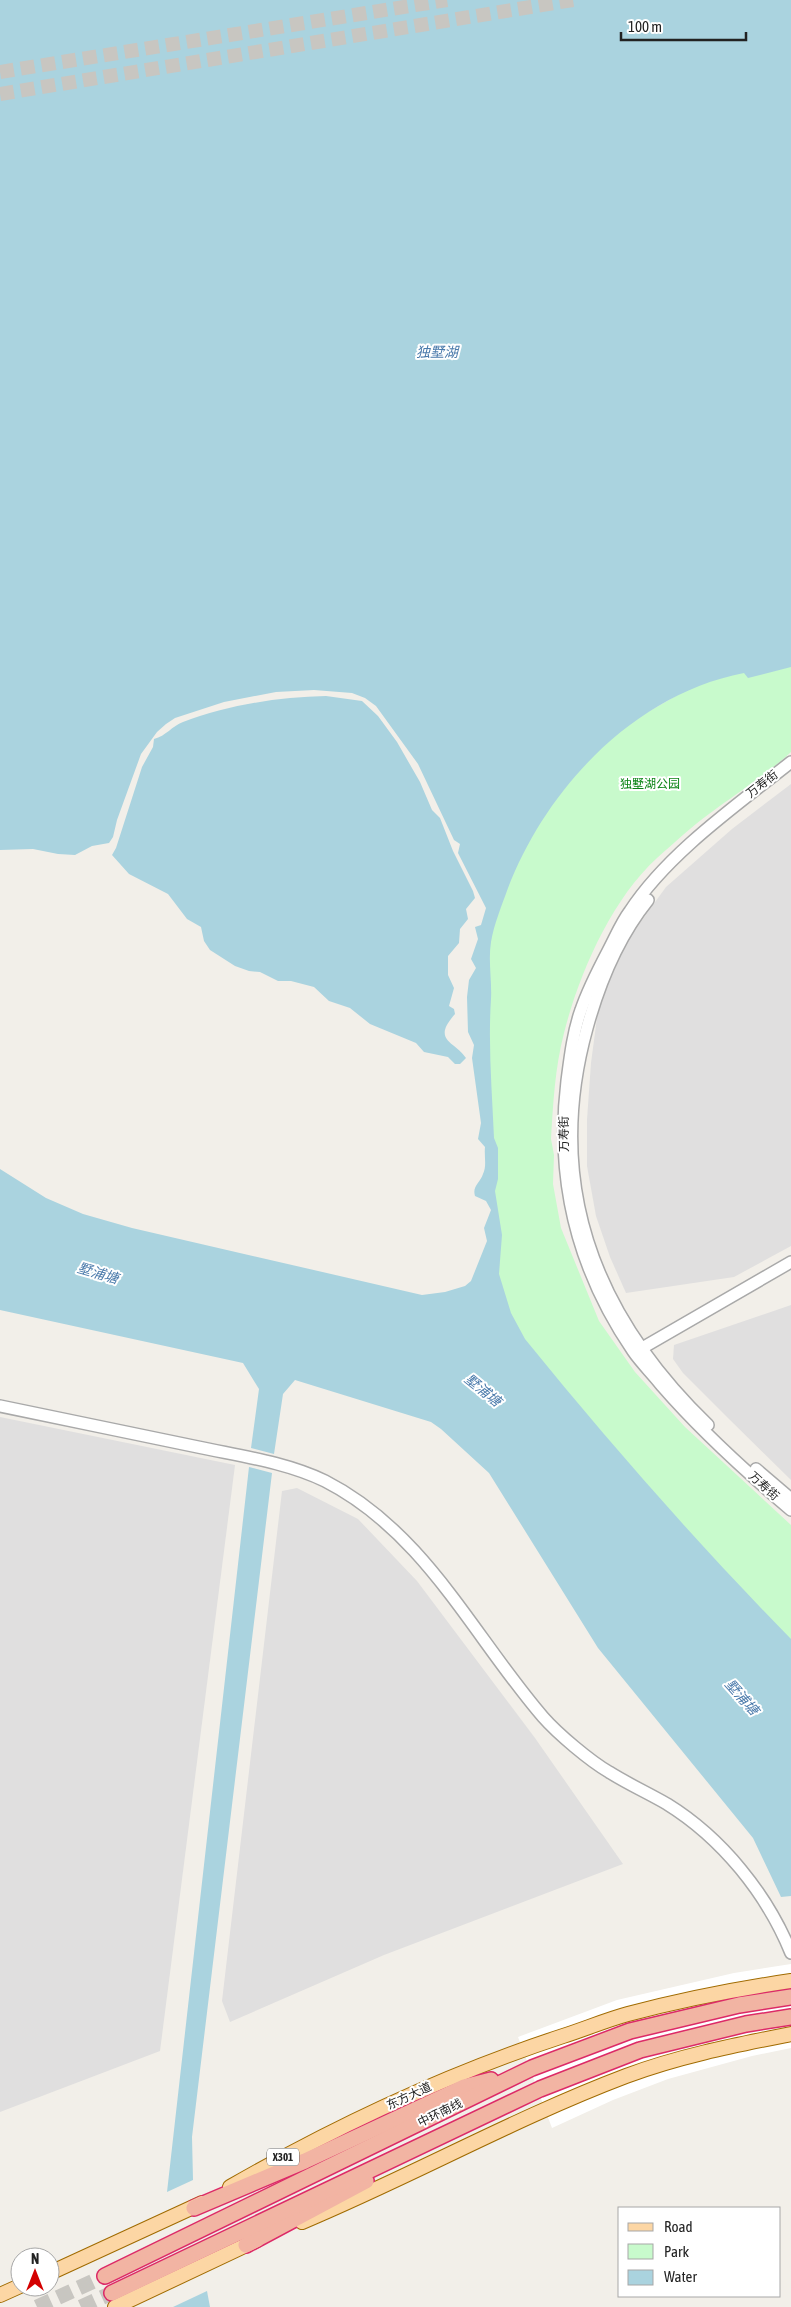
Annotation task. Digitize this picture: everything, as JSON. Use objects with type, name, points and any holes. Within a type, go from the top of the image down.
[{"type":"highway","name":"中环南线","points":[[105,2276],[528,2070],[630,2032],[739,2004],[791,1997]]},
{"type":"highway","name":"中环南线","points":[[113,2300],[443,2135],[540,2089],[640,2050],[746,2024],[791,2017]]},
{"type":"highway","points":[[194,2208],[305,2161],[464,2088],[528,2070]]},
{"type":"highway","points":[[246,2245],[346,2193],[443,2135]]},
{"type":"main road","name":"东方大道","points":[[60,2268],[194,2208],[277,2160],[417,2091],[521,2050],[627,2014],[736,1989],[791,1981]]},
{"type":"main road","points":[[113,2300],[356,2199],[544,2110],[628,2076],[718,2048],[791,2034]]},
{"type":"street","name":"万寿街","points":[[791,762],[698,838],[655,880],[630,911],[596,974],[581,1011],[569,1060],[563,1112],[563,1151],[574,1228],[590,1273],[608,1311],[691,1419],[791,1510]]},
{"type":"street","name":"万寿街","points":[[791,769],[694,850],[662,883],[642,908],[626,933],[595,999],[579,1058],[570,1116],[572,1166],[583,1226],[595,1265],[638,1350],[701,1418],[791,1499]]},
{"type":"street","points":[[638,1350],[791,1262]]},
{"type":"street","points":[[0,1406],[273,1463],[324,1481],[360,1502],[396,1531],[428,1565],[544,1718],[607,1771],[668,1805],[714,1841],[742,1870],[779,1924],[791,1953]]},
{"type":"shaded area","points":[[791,784],[791,1246],[734,1277],[626,1293],[610,1257],[596,1216],[587,1166],[587,1120],[591,1063],[599,1003],[629,938],[666,887],[732,829]]},
{"type":"shaded area","points":[[791,1305],[791,1480],[683,1373],[673,1359],[674,1345]]},
{"type":"shaded area","points":[[0,1417],[235,1465],[160,2051],[0,2112]]},
{"type":"shaded area","points":[[297,1488],[358,1519],[417,1581],[535,1738],[623,1864],[384,1955],[230,2022],[222,2001],[282,1491]]},
{"type":"green space","name":"独墅湖公园","points":[[791,659],[791,752],[761,777],[702,819],[657,858],[640,875],[625,895],[599,939],[578,987],[564,1033],[556,1073],[551,1139],[554,1155],[553,1184],[561,1228],[599,1321],[635,1372],[685,1427],[791,1525],[791,1680],[488,1307],[496,1231],[486,1046],[490,938],[518,853],[575,769],[620,728],[702,681]]},
{"type":"water","name":"独墅湖","points":[[0,0],[791,0],[791,667],[748,678],[744,673],[704,684],[667,701],[632,724],[600,750],[571,781],[546,815],[525,851],[498,915],[492,935],[490,956],[490,1034],[494,1138],[498,1148],[498,1179],[495,1191],[502,1235],[499,1274],[511,1313],[525,1339],[622,1455],[688,1530],[791,1639],[791,1896],[781,1897],[753,1838],[598,1648],[489,1473],[441,1429],[431,1422],[295,1380],[283,1394],[274,1454],[251,1448],[259,1389],[243,1363],[0,1310],[0,1169],[46,1198],[83,1214],[132,1228],[422,1295],[445,1292],[465,1286],[471,1281],[487,1241],[484,1228],[491,1210],[486,1201],[475,1196],[474,1193],[475,1187],[484,1171],[485,1147],[478,1139],[481,1123],[472,1058],[474,1045],[468,1032],[467,997],[469,980],[476,968],[471,959],[478,939],[475,927],[481,925],[486,908],[458,853],[460,844],[454,840],[418,764],[376,706],[365,698],[352,693],[314,690],[276,692],[224,702],[175,718],[157,732],[141,754],[117,820],[113,837],[109,843],[92,846],[75,855],[33,849],[0,850]]},
{"type":"water","points":[[326,696],[362,701],[378,716],[397,742],[420,782],[432,810],[440,818],[453,851],[473,891],[475,898],[466,909],[468,919],[460,929],[459,943],[448,956],[448,975],[454,988],[449,1006],[454,1009],[455,1014],[448,1023],[445,1035],[447,1040],[466,1058],[460,1064],[455,1064],[448,1057],[424,1052],[416,1043],[370,1024],[350,1008],[329,1001],[314,987],[291,981],[278,981],[260,972],[249,971],[235,966],[210,950],[204,941],[201,927],[187,919],[168,894],[129,874],[112,855],[116,848],[142,767],[153,747],[154,739],[183,722],[218,711],[272,700]]},
{"type":"water","points":[[249,1467],[272,1473],[192,2137],[193,2180],[167,2192]]},
{"type":"water","points":[[207,2291],[210,2307],[173,2307]]},
{"type":"pier","points":[[791,1964],[791,2048],[752,2056],[668,2079],[613,2100],[552,2128],[518,2037],[617,2000],[734,1973]]},
{"type":"tunnel","points":[[0,72],[447,0]]},
{"type":"tunnel","points":[[0,94],[573,0]]},
{"type":"tunnel","points":[[37,2307],[105,2276]]},
{"type":"tunnel","points":[[81,2307],[112,2293]]},
{"type":"water label","name":"墅浦塘","points":[[98,1273]]},
{"type":"water label","name":"墅浦塘","points":[[483,1390]]},
{"type":"water label","name":"墅浦塘","points":[[742,1697]]}]
